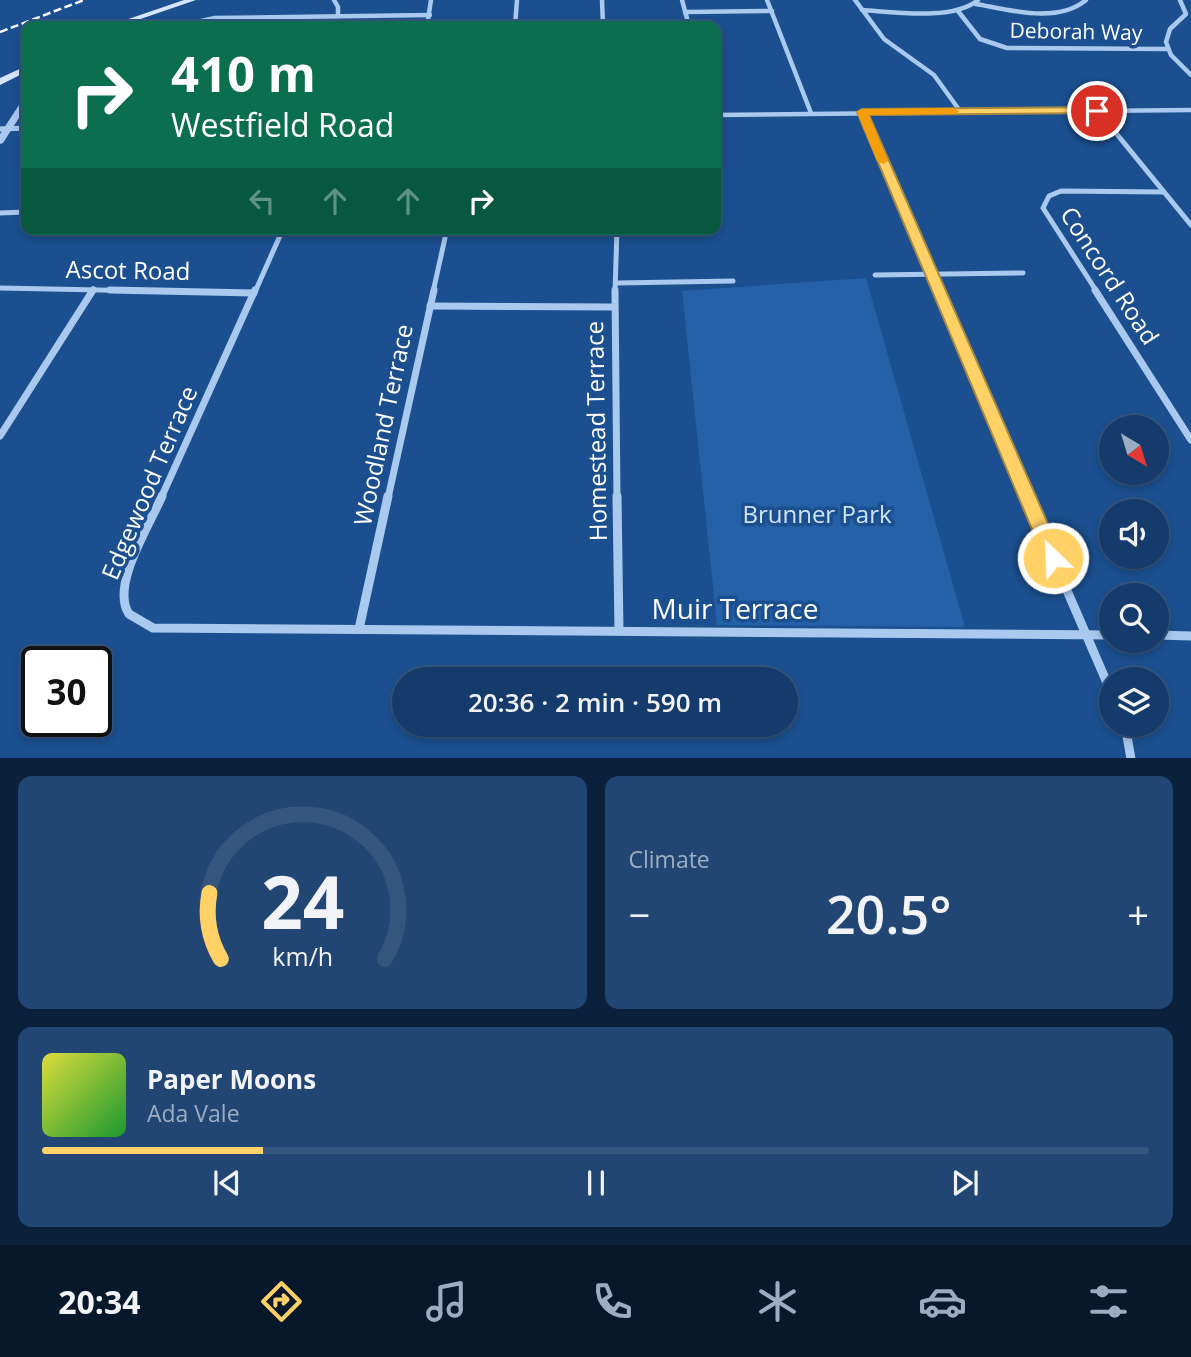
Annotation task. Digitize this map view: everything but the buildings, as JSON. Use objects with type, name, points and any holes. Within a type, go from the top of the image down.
[{"type":"main road","points":[[128,21],[192,0]]},
{"type":"main road","points":[[0,82],[21,73]]},
{"type":"street","points":[[334,0],[338,7],[338,16]]},
{"type":"street","points":[[428,21],[431,0]]},
{"type":"street","points":[[515,21],[517,0]]},
{"type":"street","points":[[602,0],[603,21]]},
{"type":"street","points":[[682,0],[688,21]]},
{"type":"street","points":[[767,0],[811,113]]},
{"type":"street","points":[[855,0],[884,39],[934,75],[960,111]]},
{"type":"street","points":[[862,10],[957,10],[977,2],[1052,13],[1076,8],[1086,0]]},
{"type":"street","points":[[1180,0],[1185,14],[1167,32],[1165,42],[1191,75]]},
{"type":"street","name":"Deborah Way","points":[[957,10],[980,38],[1007,48],[1168,49]]},
{"type":"street","points":[[685,12],[772,11]]},
{"type":"street","points":[[201,21],[215,18],[430,15]]},
{"type":"street","points":[[0,141],[5,129],[21,108]]},
{"type":"street","points":[[721,115],[1191,110]]},
{"type":"street","points":[[1097,111],[1191,225]]},
{"type":"street","points":[[862,112],[930,276],[1100,667]]},
{"type":"street","name":"Concord Road","points":[[1164,192],[1061,191],[1045,199],[1043,208],[1191,440]]},
{"type":"street","points":[[0,213],[21,212]]},
{"type":"street","name":"Edgewood Terrace","points":[[280,235],[127,574],[122,590],[124,609],[138,623],[153,628],[359,629]]},
{"type":"street","name":"Woodland Terrace","points":[[359,629],[446,235]]},
{"type":"street","name":"Homestead Terrace","points":[[617,235],[614,307],[620,631]]},
{"type":"street","points":[[875,275],[1023,273]]},
{"type":"street","points":[[617,283],[733,281]]},
{"type":"street","name":"Ascot Road","points":[[0,288],[254,293]]},
{"type":"street","points":[[0,436],[93,289]]},
{"type":"street","points":[[430,306],[614,307]]},
{"type":"street","name":"Muir Terrace","points":[[359,629],[1099,635]]},
{"type":"street","points":[[1169,635],[1191,636]]},
{"type":"street","points":[[1127,737],[1131,758]]},
{"type":"green space","name":"Brunner Park","points":[[866,278],[965,627],[717,625],[682,291]]},
{"type":"railway","points":[[29,21],[84,0]]},
{"type":"railway","points":[[0,32],[21,24]]},
{"type":"slow traffic","points":[[883,161],[862,112],[953,111]]},
{"type":"route","points":[[1053,558],[862,112],[1097,111]]}]
